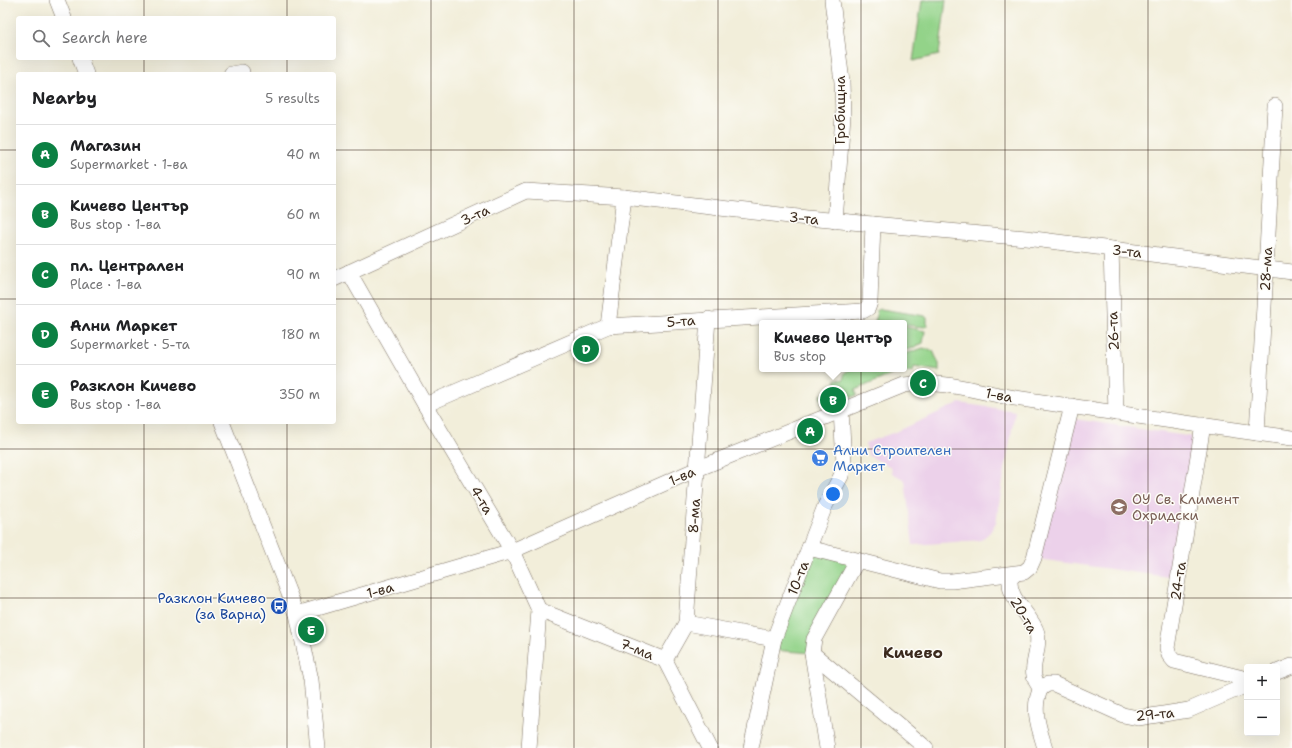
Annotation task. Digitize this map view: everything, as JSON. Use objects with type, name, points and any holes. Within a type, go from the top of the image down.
[{"type":"street","points":[[57,0],[63,16]]},
{"type":"street","name":"Гробищна","points":[[832,0],[842,82],[843,116],[835,221]]},
{"type":"street","points":[[81,60],[85,72]]},
{"type":"street","name":"28-ма","points":[[1257,433],[1275,106]]},
{"type":"street","name":"3-та","points":[[336,278],[526,191],[624,197],[835,221],[1026,238],[1292,272]]},
{"type":"street","points":[[608,326],[624,197]]},
{"type":"street","name":"5-та","points":[[425,405],[608,326],[708,319],[855,312],[868,308],[873,224]]},
{"type":"street","name":"26-та","points":[[1111,249],[1116,413]]},
{"type":"street","name":"4-та","points":[[349,272],[425,405],[512,551],[539,610],[529,748]]},
{"type":"street","name":"8-ма","points":[[665,660],[686,623],[708,319]]},
{"type":"street","name":"1-ва","points":[[297,614],[512,551],[697,469],[904,385],[920,382],[937,383],[1009,397],[1292,438]]},
{"type":"street","points":[[809,548],[940,581],[952,581],[1024,572],[1030,568],[1034,558],[1072,406]]},
{"type":"street","name":"10-та","points":[[751,748],[774,639],[825,506],[841,476],[844,463],[841,410]]},
{"type":"street","points":[[223,424],[297,614],[311,680],[318,748]]},
{"type":"street","name":"24-та","points":[[1203,425],[1167,648],[1169,655],[1174,661],[1244,678]]},
{"type":"street","points":[[827,748],[812,653],[814,639],[857,561]]},
{"type":"street","name":"20-та","points":[[1015,574],[1010,579],[1012,594],[1034,626],[1037,634],[1039,643],[1032,672],[1035,682],[1041,688]]},
{"type":"street","name":"7-ма","points":[[539,610],[665,660],[710,748]]},
{"type":"street","points":[[686,623],[774,639]]},
{"type":"street","points":[[812,653],[926,748]]},
{"type":"street","points":[[1280,671],[1292,666]]},
{"type":"street","name":"29-та","points":[[1041,688],[1048,684],[1054,684],[1123,715],[1138,718],[1189,710],[1244,685]]},
{"type":"street","points":[[1041,688],[1036,698],[1036,707],[1045,748]]},
{"type":"shaded area","points":[[959,403],[1015,411],[996,522],[990,532],[981,540],[913,545],[905,480],[892,473],[891,467],[869,456],[865,443],[898,431]]},
{"type":"shaded area","name":"ОУ Св. Климент Охридски","points":[[1075,419],[1193,437],[1175,578],[1038,559]]},
{"type":"green space","points":[[922,0],[946,0],[939,55],[913,61]]},
{"type":"green space","points":[[881,309],[925,316],[927,318],[927,325],[925,327],[907,325],[907,320],[875,320],[877,310]]},
{"type":"green space","points":[[907,327],[925,331],[923,343],[908,350]]},
{"type":"green space","points":[[923,348],[933,351],[939,364],[939,371],[914,367],[913,372],[907,372],[908,353]]},
{"type":"green space","points":[[845,372],[898,372],[855,390],[857,395],[824,408],[820,395],[835,390],[836,379],[843,380]]},
{"type":"green space","points":[[809,548],[857,561],[812,653],[772,650]]},
{"type":"place","name":"Ални Маркет","points":[[586,349]]},
{"type":"place","name":"пл. Централен","points":[[923,383]]},
{"type":"place","name":"Кичево Център","points":[[833,400]]},
{"type":"place","name":"Магазин","points":[[810,431]]},
{"type":"place","name":"Ални Строителен Маркет","points":[[820,458]]},
{"type":"place","name":"ОУ Св. Климент Охридски","points":[[1119,507]]},
{"type":"place","name":"Разклон Кичево (за Варна)","points":[[279,606]]},
{"type":"place","name":"Разклон Кичево","points":[[311,630]]},
{"type":"district","name":"Кичево","points":[[913,652]]}]
